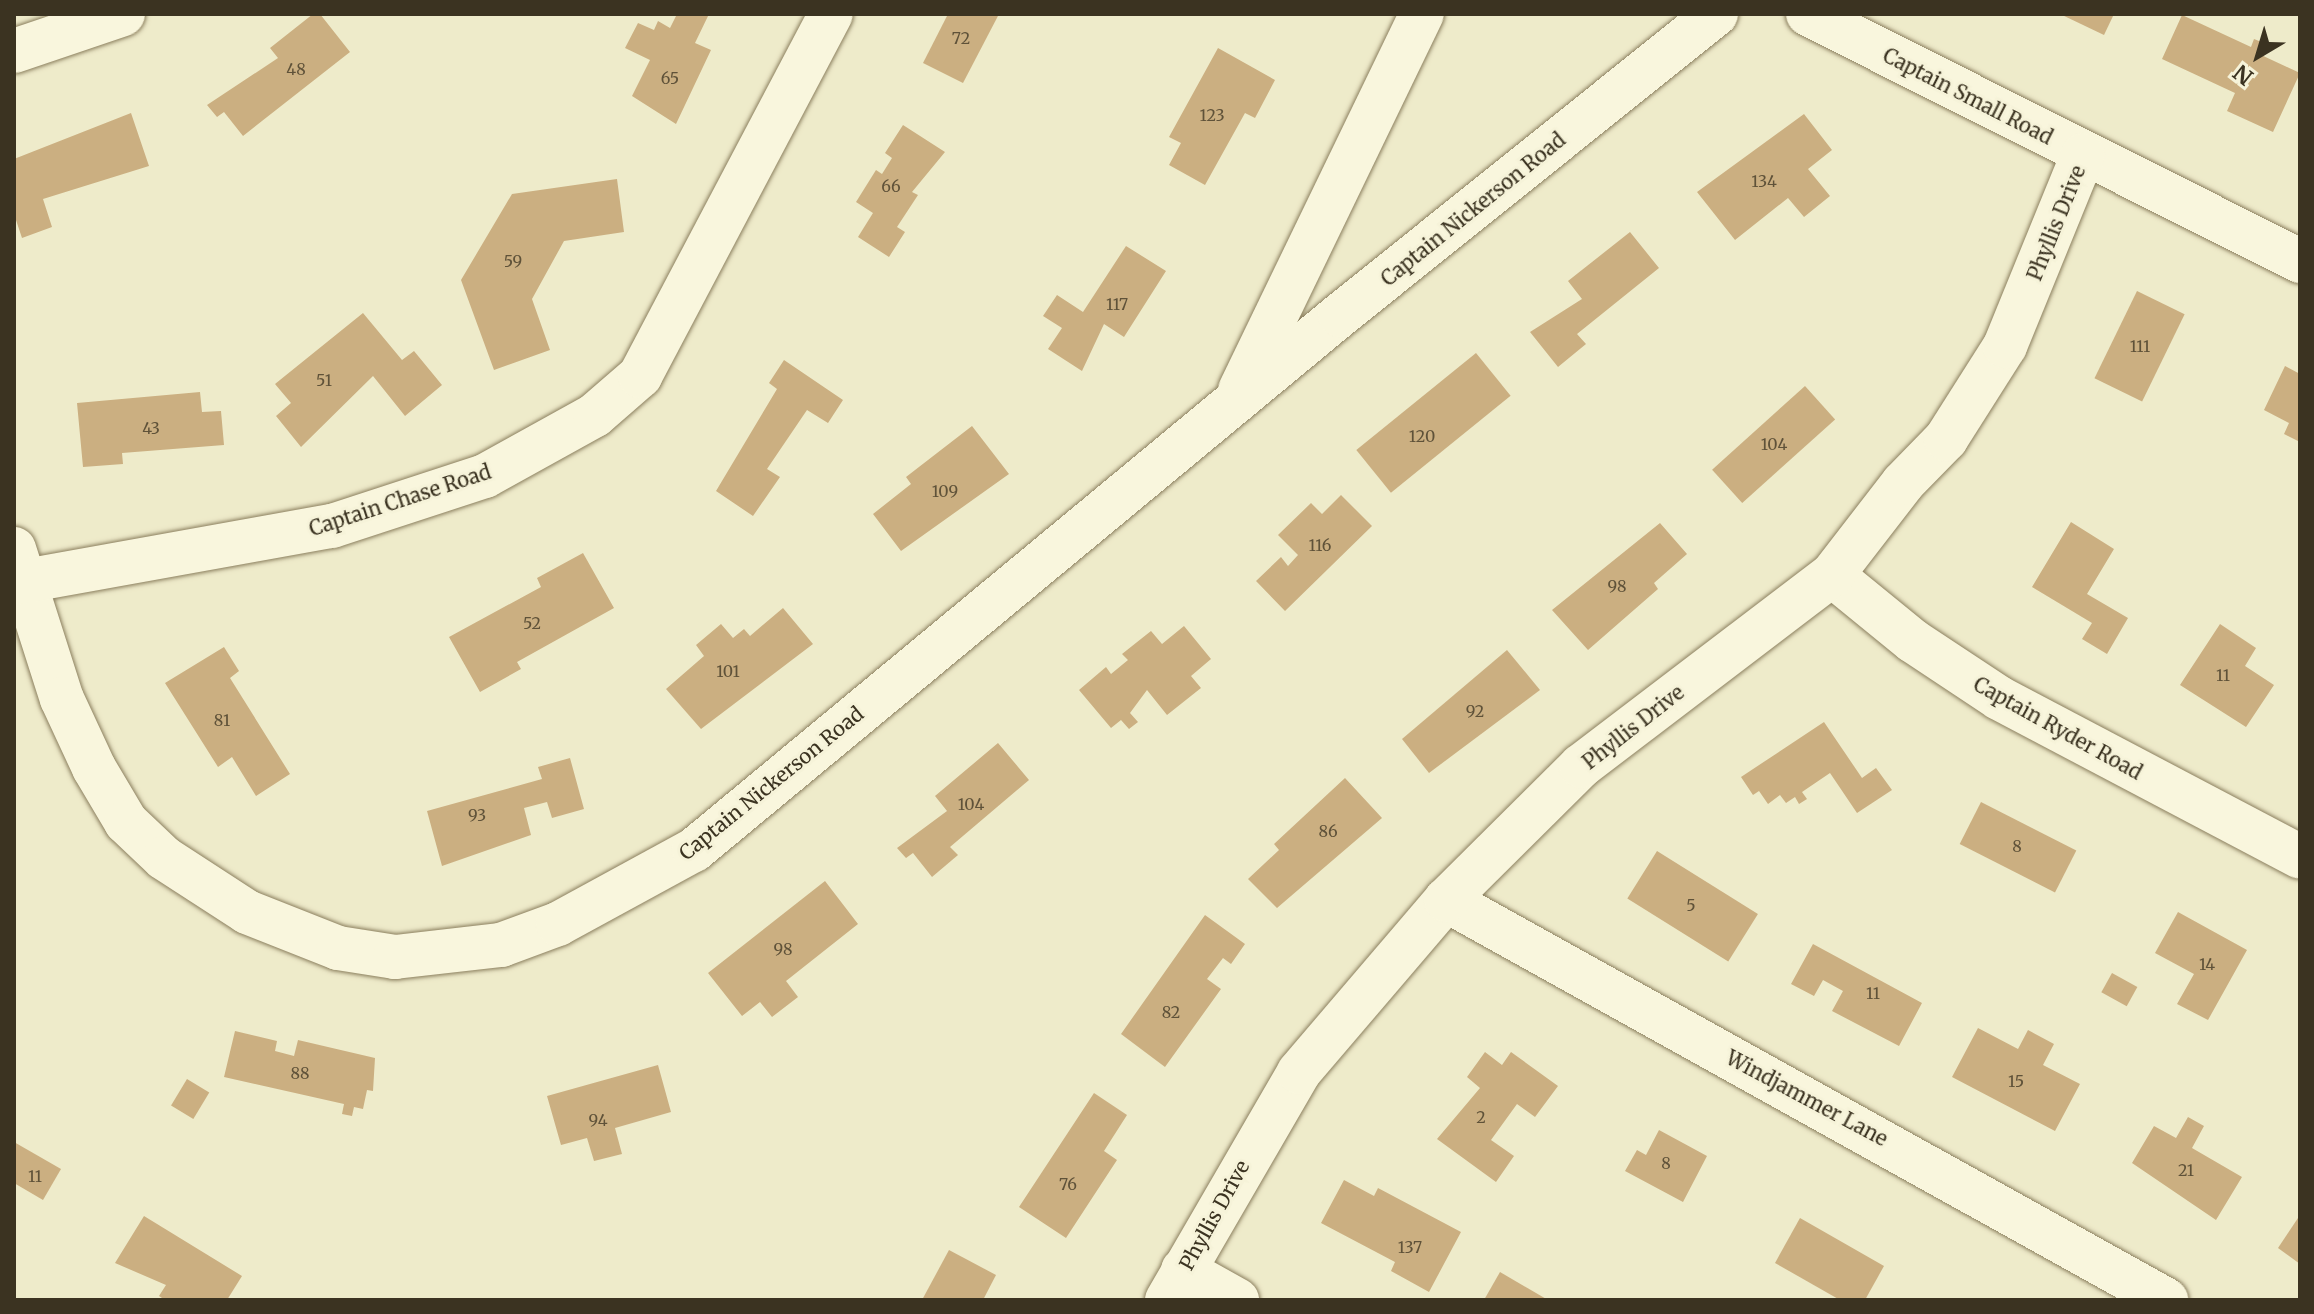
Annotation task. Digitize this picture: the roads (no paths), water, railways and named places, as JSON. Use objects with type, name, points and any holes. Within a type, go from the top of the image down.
[{"type":"street","points":[[14,51],[123,14]]},
{"type":"street","name":"Captain Chase Road","points":[[17,571],[332,526],[485,476],[595,415],[640,376],[831,14]]},
{"type":"street","name":"Captain Nickerson Road","points":[[1233,406],[1422,14]]},
{"type":"street","name":"Captain Nickerson Road","points":[[17,571],[62,699],[94,768],[126,822],[164,858],[247,912],[338,948],[395,957],[461,954],[558,924],[694,850],[1716,14]]},
{"type":"street","name":"Captain Small Road","points":[[1808,14],[2083,155],[2300,261]]},
{"type":"street","name":"Phyllis Drive","points":[[1175,1285],[1299,1072],[1446,900],[1581,766],[1832,575],[1977,396],[2005,346],[2083,155]]},
{"type":"street","name":"Captain Ryder Road","points":[[1832,575],[1913,641],[1999,698],[2300,857]]},
{"type":"street","name":"Windjammer Lane","points":[[1446,900],[2166,1300]]},
{"type":"street","points":[[1175,1285],[1237,1300]]}]
